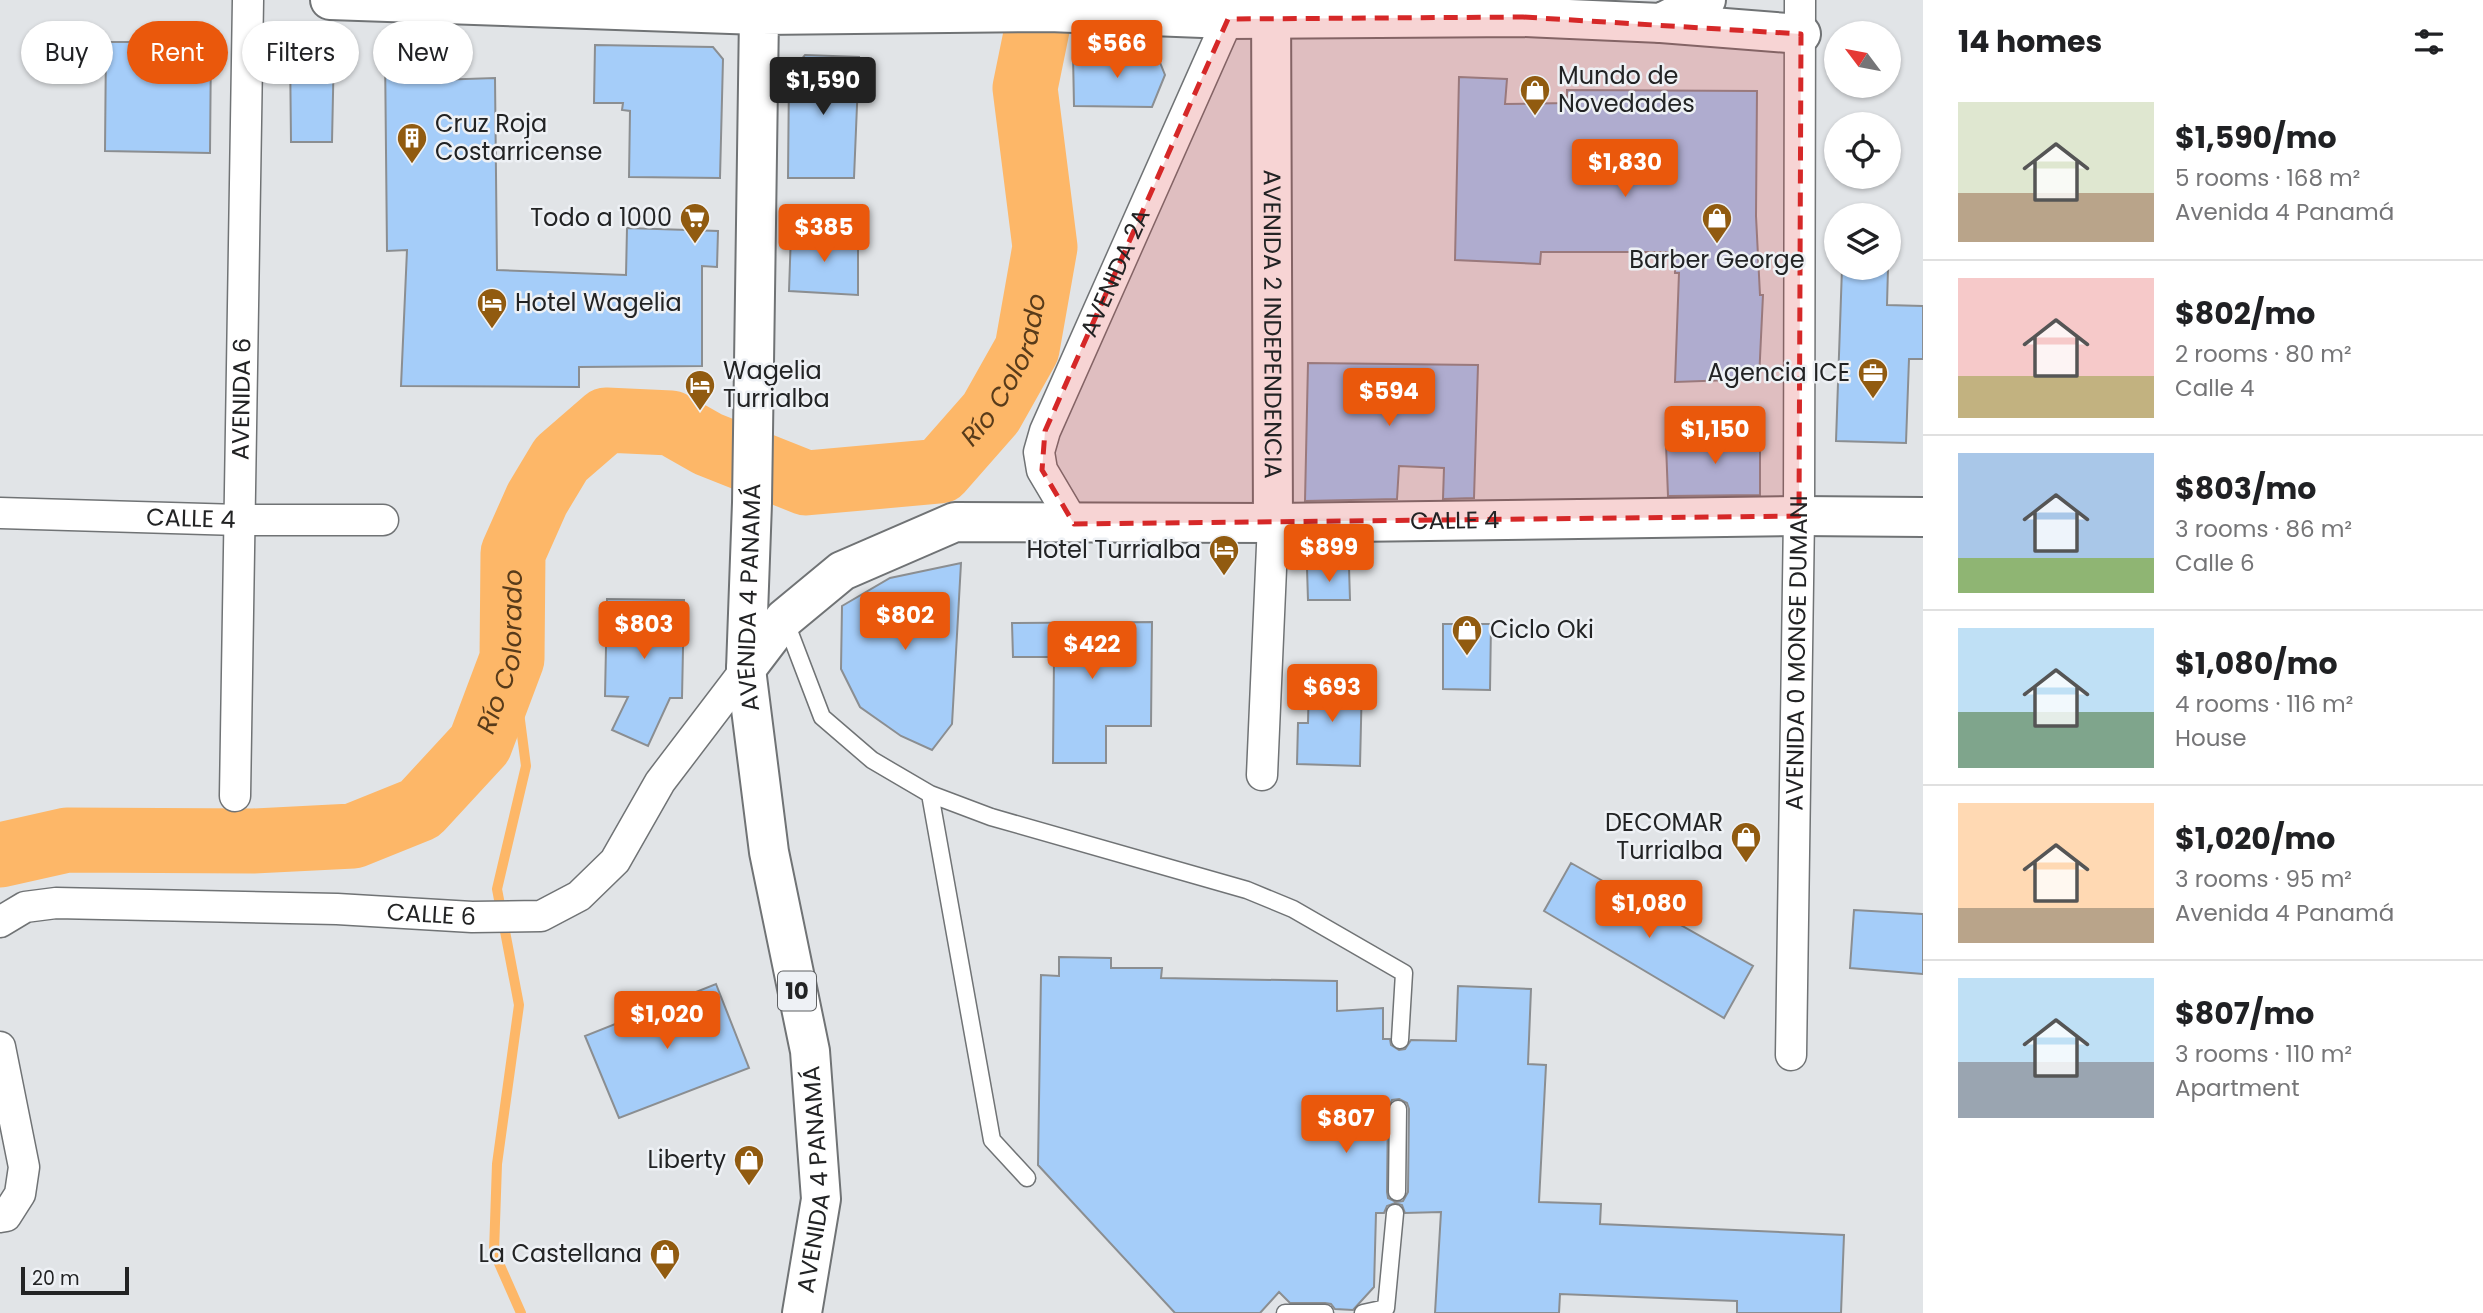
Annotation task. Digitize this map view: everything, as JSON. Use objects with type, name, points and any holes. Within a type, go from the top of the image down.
[{"type":"main road","points":[[330,0],[759,8],[979,8],[1228,19],[1271,9],[1523,9],[1661,23],[1801,17]]},
{"type":"main road","points":[[1661,23],[1706,0]]},
{"type":"main road","name":"AVENIDA 4 PANAMÁ","points":[[759,8],[752,503],[746,669],[769,852],[810,1051],[821,1199],[802,1313]]},
{"type":"main road","name":"AVENIDA 2 INDEPENDENCIA","points":[[1271,9],[1273,523]]},
{"type":"main road","name":"CALLE 4","points":[[746,669],[784,619],[842,571],[955,522],[1273,523],[1799,516],[1923,517]]},
{"type":"street","name":"AVENIDA 6","points":[[235,796],[248,0]]},
{"type":"street","name":"AVENIDA 0 MONGE DUMANI","points":[[1791,1055],[1799,516],[1801,17]]},
{"type":"street","name":"AVENIDA 2A","points":[[1074,524],[1042,470],[1039,452],[1045,431],[1228,19]]},
{"type":"street","name":"CALLE 4","points":[[0,513],[239,520],[383,520]]},
{"type":"street","name":"AVENIDA 2 INDEPENDENCIA","points":[[1262,775],[1273,523]]},
{"type":"street","name":"CALLE 6","points":[[0,922],[25,907],[56,904],[324,909],[472,918],[541,916],[579,896],[615,861],[660,782],[746,669]]},
{"type":"street","points":[[0,1047],[24,1167],[20,1194],[6,1216],[0,1217]]},
{"type":"lane","points":[[784,619],[822,717],[872,760],[930,794],[991,817],[1247,890],[1293,909],[1404,973],[1400,1040]]},
{"type":"lane","points":[[930,794],[992,1140],[1027,1178]]},
{"type":"lane","points":[[1397,1192],[1398,1109]]},
{"type":"lane","points":[[1363,1313],[1384,1311],[1395,1213]]},
{"type":"lane","points":[[1285,1313],[1325,1313]]},
{"type":"highlighted area","points":[[1523,17],[1801,34],[1799,516],[1074,524],[1042,470],[1045,431],[1228,19]]},
{"type":"building","points":[[113,42],[127,42],[127,84],[211,84],[210,153],[105,151],[106,84],[113,84]]},
{"type":"building","points":[[595,45],[713,47],[723,59],[720,178],[629,177],[630,111],[622,110],[623,103],[594,103]]},
{"type":"building","points":[[1073,54],[1157,55],[1165,75],[1152,107],[1074,106]]},
{"type":"building","points":[[805,55],[859,57],[854,178],[788,178],[789,74]]},
{"type":"building","points":[[1459,77],[1507,79],[1505,104],[1567,103],[1567,90],[1757,91],[1756,216],[1760,295],[1763,295],[1759,379],[1675,382],[1679,273],[1675,273],[1675,252],[1541,252],[1540,264],[1455,260]]},
{"type":"building","points":[[495,78],[497,270],[626,275],[627,228],[718,231],[717,267],[702,266],[702,366],[579,367],[579,387],[401,386],[407,250],[387,251],[385,84],[473,84],[473,79]]},
{"type":"building","points":[[290,84],[333,84],[332,142],[291,142]]},
{"type":"building","points":[[791,233],[858,235],[858,295],[789,291]]},
{"type":"building","name":"Agencia ICE","points":[[1842,280],[1888,280],[1887,305],[1923,306],[1923,359],[1909,359],[1906,443],[1836,441]]},
{"type":"building","points":[[1308,363],[1478,365],[1474,498],[1443,499],[1444,468],[1399,466],[1397,499],[1305,501]]},
{"type":"building","points":[[1707,433],[1760,433],[1760,495],[1668,496],[1666,444],[1707,442]]},
{"type":"building","points":[[961,563],[952,724],[932,750],[901,736],[860,707],[841,669],[842,606],[890,578]]},
{"type":"building","points":[[1349,567],[1350,600],[1308,600],[1307,568]]},
{"type":"building","points":[[607,599],[684,600],[682,698],[670,698],[648,746],[612,730],[628,697],[605,696]]},
{"type":"building","points":[[1152,622],[1151,726],[1106,726],[1106,763],[1053,763],[1054,657],[1013,657],[1012,623]]},
{"type":"building","name":"Ciclo Oki","points":[[1443,624],[1491,624],[1490,690],[1443,689]]},
{"type":"building","points":[[1309,680],[1362,681],[1360,766],[1297,764],[1298,723],[1308,723]]},
{"type":"building","points":[[1571,863],[1753,966],[1724,1018],[1544,911]]},
{"type":"building","points":[[1854,910],[1923,914],[1923,974],[1850,968]]},
{"type":"building","points":[[1059,957],[1111,958],[1111,968],[1162,968],[1161,978],[1337,981],[1337,1011],[1383,1008],[1383,1039],[1390,1039],[1391,1045],[1399,1050],[1405,1049],[1411,1040],[1456,1041],[1458,986],[1531,989],[1528,1064],[1546,1065],[1539,1202],[1601,1204],[1600,1224],[1844,1235],[1841,1313],[1737,1313],[1737,1301],[1560,1294],[1559,1313],[1435,1313],[1441,1212],[1405,1213],[1402,1205],[1395,1203],[1387,1206],[1384,1213],[1376,1213],[1374,1287],[1353,1310],[1335,1309],[1331,1304],[1325,1303],[1290,1303],[1279,1292],[1260,1313],[1175,1313],[1038,1165],[1041,975],[1059,976]],"holes":[[[1399,1099],[1407,1103],[1408,1192],[1403,1201],[1396,1202],[1388,1198],[1387,1192],[1388,1109],[1392,1100]]]},
{"type":"building","points":[[716,984],[749,1068],[619,1118],[585,1036]]},
{"type":"waterway","name":"Río Colorado","points":[[0,855],[67,840],[253,841],[353,836],[420,809],[480,744],[512,659],[513,553],[537,499],[561,459],[606,420],[671,423],[708,444],[806,483],[940,471],[991,413],[1027,349],[1045,247],[1025,88],[1043,0]]},
{"type":"waterway","points":[[512,659],[526,766],[497,889],[519,1005],[497,1164],[494,1252],[521,1313]]},
{"type":"place","name":"Mundo de Novedades","points":[[1535,117]]},
{"type":"place","name":"Cruz Roja Costarricense","points":[[412,165]]},
{"type":"place","name":"Todo a 1000","points":[[695,245]]},
{"type":"place","name":"Barber George","points":[[1717,245]]},
{"type":"place","name":"Hotel Wagelia","points":[[492,330]]},
{"type":"place","name":"Agencia ICE","points":[[1873,400]]},
{"type":"place","name":"Wagelia Turrialba","points":[[700,412]]},
{"type":"place","name":"Hotel Turrialba","points":[[1224,577]]},
{"type":"place","name":"Ciclo Oki","points":[[1467,657]]},
{"type":"place","name":"DECOMAR Turrialba","points":[[1746,864]]},
{"type":"place","name":"Liberty","points":[[749,1187]]},
{"type":"place","name":"La Castellana","points":[[665,1281]]}]
